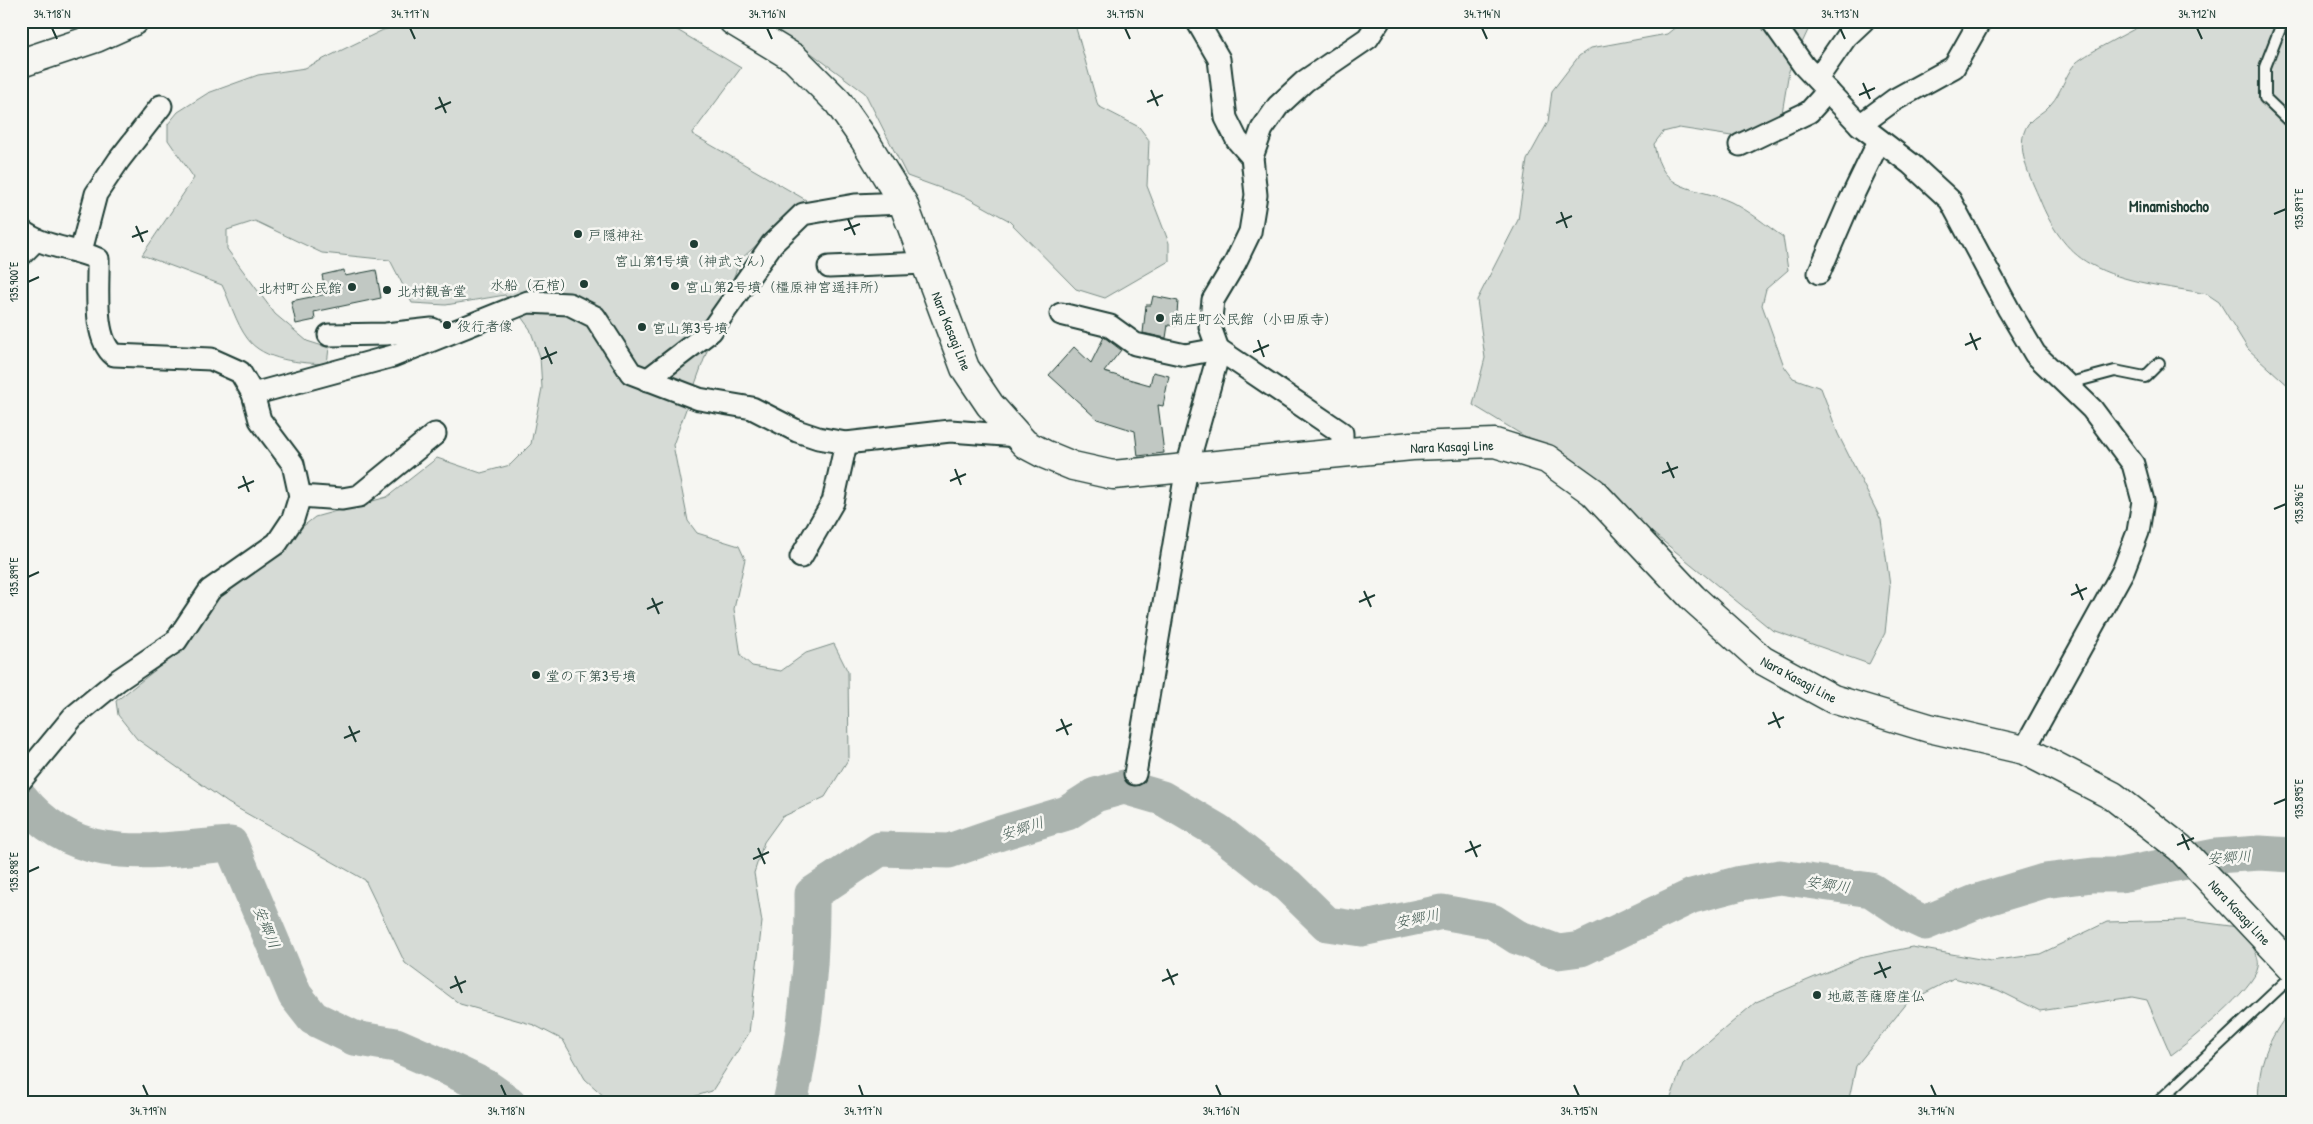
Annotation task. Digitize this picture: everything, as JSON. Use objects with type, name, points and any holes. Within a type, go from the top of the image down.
[{"type":"main road","points":[[21,63],[96,38],[134,21]]},
{"type":"main road","name":"Nara Kasagi Line","points":[[733,21],[794,58],[838,102],[864,139],[902,203],[965,368],[990,405],[1025,444],[1073,466],[1113,475],[1412,446],[1496,443],[1547,459],[1593,492],[1694,598],[1762,660],[1833,699],[1929,728],[2024,750],[2113,796],[2192,861],[2292,967]]},
{"type":"street","points":[[1197,21],[1219,59],[1226,118],[1237,140],[1252,157]]},
{"type":"street","points":[[1135,774],[1187,467],[1216,363],[1218,349],[1210,327],[1213,300],[1235,264],[1250,232],[1256,195],[1252,157],[1262,129],[1278,106],[1305,80],[1368,38],[1379,21]]},
{"type":"street","points":[[1772,21],[1804,66],[1860,125],[1911,164],[1950,200],[2009,310],[2035,354],[2092,409],[2133,464],[2143,501],[2138,532],[2123,572],[2024,750]]},
{"type":"street","points":[[1740,145],[1809,112],[1846,37],[1863,21]]},
{"type":"street","points":[[1860,125],[1894,100],[1954,68],[1980,21]]},
{"type":"street","points":[[81,251],[96,194],[119,160],[161,106]]},
{"type":"street","points":[[1820,273],[1850,200],[1880,141]]},
{"type":"street","points":[[647,380],[711,331],[772,244],[803,214],[855,205],[902,203]]},
{"type":"street","points":[[21,255],[28,235],[81,251],[98,259],[100,334],[106,349],[114,355],[211,359],[240,372],[253,394],[260,420],[293,464],[300,496],[293,519],[277,543],[210,590],[176,641],[117,681],[72,718],[23,778]]},
{"type":"street","points":[[829,267],[925,263]]},
{"type":"street","points":[[253,394],[393,356],[528,302],[569,304],[595,317],[631,373],[699,399],[752,408],[797,431],[846,442],[950,431],[1018,436]]},
{"type":"street","points":[[1061,314],[1110,326],[1135,344],[1185,355],[1218,349],[1342,433],[1342,453]]},
{"type":"street","points":[[329,335],[386,334],[432,328],[444,335]]},
{"type":"street","points":[[300,496],[342,499],[359,496],[436,434]]},
{"type":"street","points":[[801,557],[833,502],[846,442]]},
{"type":"lane","points":[[2283,21],[2265,67],[2264,98],[2292,124]]},
{"type":"lane","points":[[2066,384],[2115,372],[2145,377],[2159,363]]},
{"type":"lane","points":[[2156,1103],[2292,976]]},
{"type":"shaded area","points":[[414,21],[662,21],[741,68],[692,134],[806,200],[740,260],[673,445],[688,521],[697,533],[739,546],[745,559],[734,609],[741,656],[752,666],[781,671],[806,653],[834,644],[848,672],[849,758],[825,797],[782,817],[764,842],[754,873],[762,922],[749,1033],[712,1091],[673,1103],[618,1103],[607,1099],[585,1079],[563,1040],[534,1025],[460,1004],[405,963],[365,880],[228,803],[137,739],[118,715],[116,701],[187,645],[221,590],[315,517],[387,497],[437,458],[481,473],[510,465],[531,444],[542,388],[540,357],[530,329],[505,295],[446,305],[412,303],[390,260],[322,253],[255,221],[227,230],[227,249],[275,314],[307,341],[329,348],[327,364],[306,363],[272,356],[254,346],[240,326],[222,285],[142,255],[194,178],[168,140],[168,124],[178,112],[208,93],[258,75],[305,68],[383,30]]},
{"type":"shaded area","points":[[758,21],[1074,21],[1098,106],[1139,127],[1149,140],[1147,186],[1169,243],[1169,261],[1105,298],[1076,289],[1008,220],[968,198],[907,176],[865,93],[807,50]]},
{"type":"shaded area","points":[[1683,21],[1809,21],[1809,28],[1789,71],[1777,143],[1679,128],[1663,132],[1654,144],[1658,160],[1664,172],[1672,180],[1682,186],[1731,202],[1752,214],[1783,237],[1788,270],[1766,289],[1762,305],[1784,366],[1793,378],[1821,388],[1838,434],[1881,520],[1890,586],[1885,633],[1869,664],[1772,630],[1562,459],[1473,405],[1485,358],[1477,300],[1518,220],[1527,160],[1548,122],[1552,91],[1579,56],[1591,48],[1667,34]]},
{"type":"shaded area","points":[[2149,21],[2292,21],[2292,389],[2248,349],[2219,302],[2207,294],[2132,280],[2103,271],[2081,259],[2066,245],[2054,228],[2028,172],[2023,152],[2022,142],[2024,133],[2030,121],[2049,107],[2074,65],[2097,49]]},
{"type":"shaded area","points":[[2185,920],[2238,927],[2255,951],[2258,967],[2246,988],[2234,1001],[2192,1039],[2171,1055],[2147,1000],[2132,997],[2040,1011],[1998,990],[1954,978],[1908,1002],[1856,1066],[1848,1103],[1669,1103],[1683,1064],[1756,1002],[1860,958],[1912,947],[1991,961],[2040,954],[2107,922]]},
{"type":"shaded area","points":[[2292,1008],[2292,1103],[2258,1103],[2260,1074],[2266,1052],[2276,1031]]},
{"type":"building","name":"北村町公民館","points":[[344,270],[345,276],[376,270],[381,298],[314,312],[315,320],[296,324],[291,301],[326,294],[322,275]]},
{"type":"building","name":"南庄町公民館（小田原寺）","points":[[1153,296],[1178,301],[1176,326],[1168,325],[1166,338],[1143,333],[1146,305],[1151,305]]},
{"type":"building","points":[[1104,337],[1121,350],[1104,372],[1150,385],[1153,372],[1169,376],[1163,406],[1158,405],[1164,453],[1138,456],[1135,431],[1097,419],[1049,375],[1074,347],[1091,363]]},
{"type":"waterway","name":"安郷川","points":[[790,1103],[807,999],[812,894],[880,849],[949,851],[1067,813],[1095,795],[1124,787],[1162,798],[1218,831],[1288,886],[1327,924],[1361,929],[1442,912],[1492,921],[1517,937],[1558,952],[1581,949],[1692,896],[1741,883],[1780,877],[1871,890],[1910,916],[1925,923],[1978,901],[2044,881],[2093,875],[2120,875],[2216,856],[2260,853],[2292,855]]},
{"type":"waterway","name":"安郷川","points":[[21,798],[43,821],[66,836],[91,845],[118,850],[145,851],[231,844],[295,995],[313,1018],[354,1038],[396,1045],[485,1086],[509,1103]]},
{"type":"place","name":"戸隠神社","points":[[578,234]]},
{"type":"place","name":"宮山第1号墳（神武さん）","points":[[694,244]]},
{"type":"place","name":"水船（石棺）","points":[[584,284]]},
{"type":"place","name":"宮山第2号墳（橿原神宮遥拝所）","points":[[675,286]]},
{"type":"place","name":"北村町公民館","points":[[352,287]]},
{"type":"place","name":"北村観音堂","points":[[387,290]]},
{"type":"place","name":"南庄町公民館（小田原寺）","points":[[1160,318]]},
{"type":"place","name":"役行者像","points":[[447,325]]},
{"type":"place","name":"宮山第3号墳","points":[[642,327]]},
{"type":"place","name":"堂の下第3号墳","points":[[536,675]]},
{"type":"place","name":"地蔵菩薩磨崖仏","points":[[1817,995]]},
{"type":"district","name":"Minamishocho","points":[[2169,206]]}]
